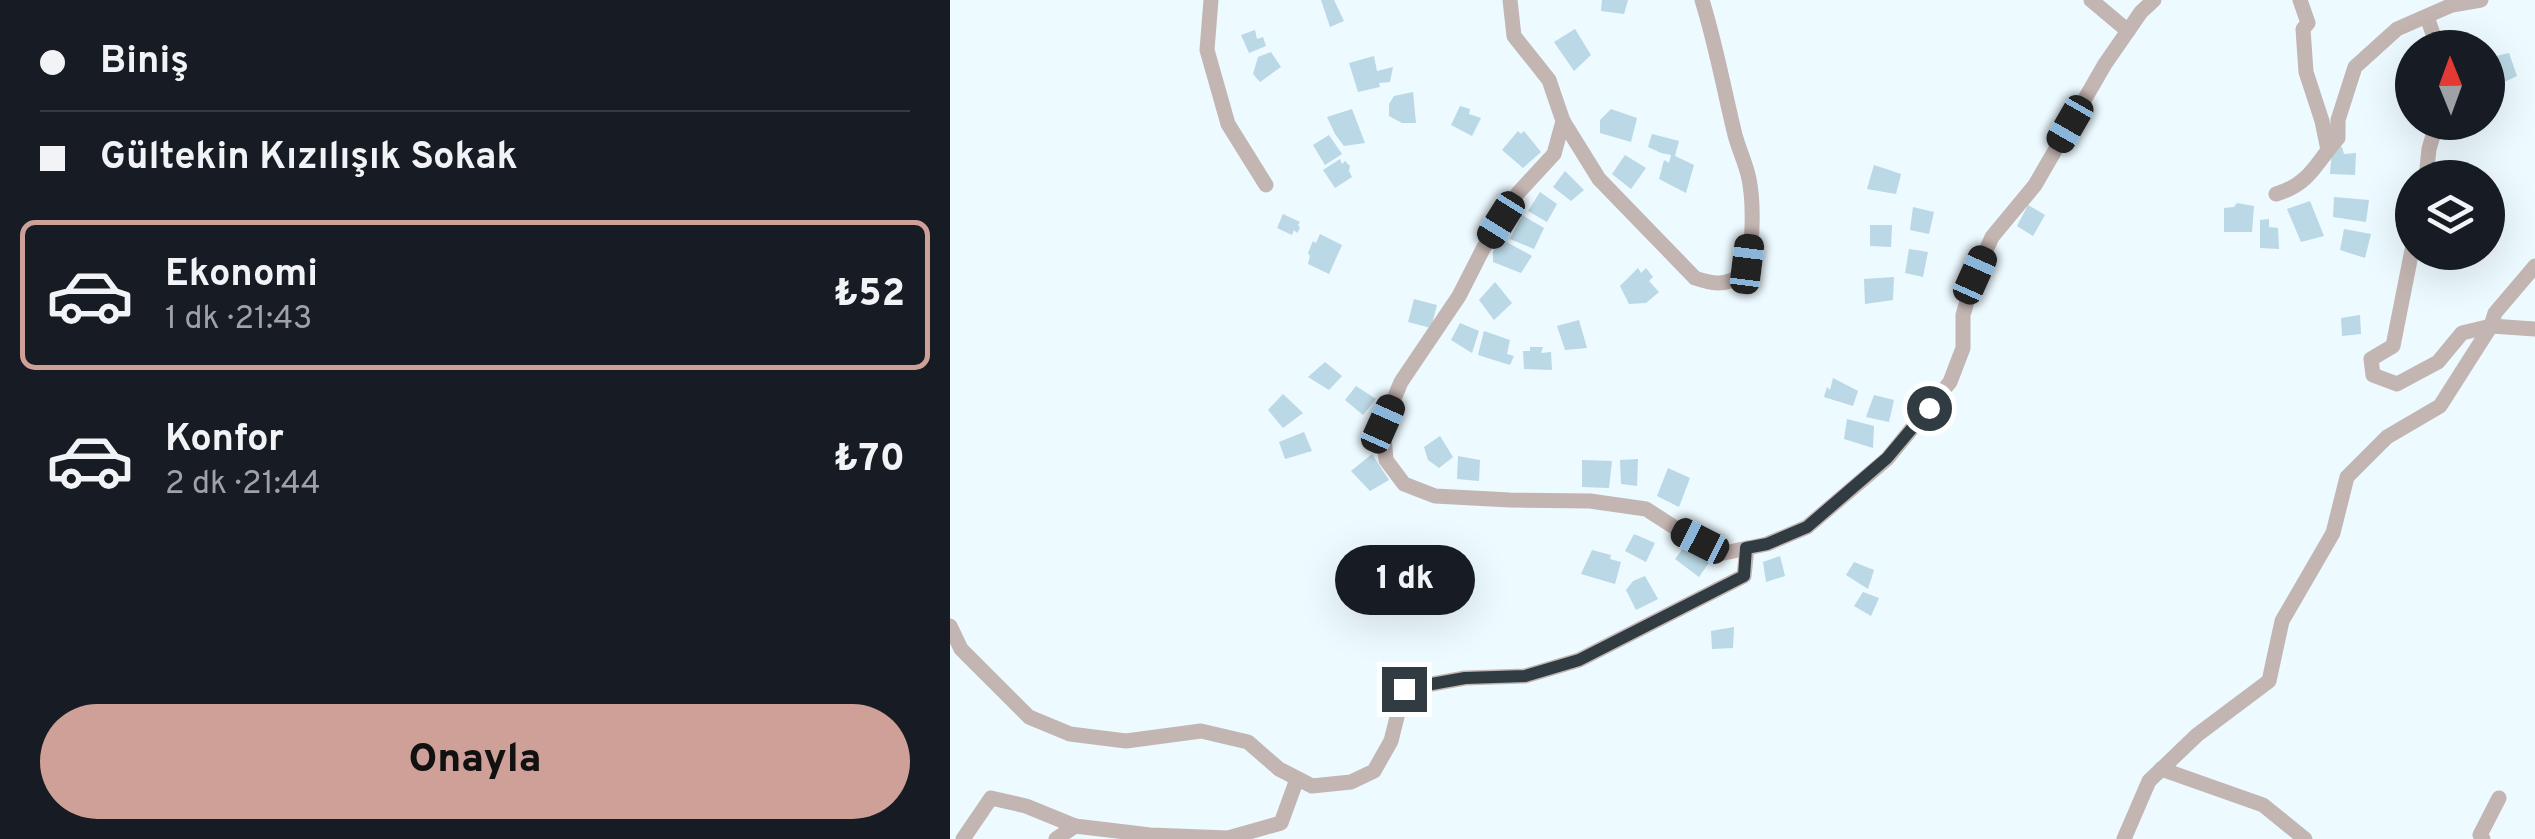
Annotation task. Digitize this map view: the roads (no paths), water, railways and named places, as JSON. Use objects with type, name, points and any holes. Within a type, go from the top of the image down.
[{"type":"street","points":[[1211,0],[1207,50],[1228,124],[1266,185]]},
{"type":"street","points":[[1510,0],[1514,36],[1549,80],[1563,121],[1599,179],[1694,278],[1713,284],[1741,275],[1747,264],[1752,224],[1750,179],[1736,139],[1716,42],[1702,0]]},
{"type":"street","points":[[2091,0],[2128,31]]},
{"type":"street","points":[[1563,121],[1554,154],[1518,193],[1458,296],[1401,382],[1383,424],[1386,460],[1404,484],[1435,496],[1590,501],[1646,509],[1724,553],[1767,544],[1807,527],[1887,458],[1950,382],[1963,348],[1964,316],[1975,275],[1992,237],[2035,185],[2105,64],[2141,12],[2154,0]]},
{"type":"street","points":[[2300,0],[2308,23]]},
{"type":"street","points":[[2318,0],[2303,30],[2306,72],[2328,150]]},
{"type":"street","points":[[2276,194],[2293,188],[2313,172],[2338,138],[2338,120],[2355,66],[2398,29],[2452,5],[2481,0]]},
{"type":"street","points":[[2427,17],[2432,30]]},
{"type":"street","points":[[2124,839],[2148,780],[2198,734],[2269,681],[2282,621],[2333,534],[2347,477],[2388,438],[2440,406],[2491,326],[2495,313],[2535,266]]},
{"type":"street","points":[[2408,270],[2393,346],[2371,360],[2373,375],[2397,384],[2438,362],[2462,333],[2491,326],[2535,329]]},
{"type":"street","points":[[950,626],[961,649],[1029,716],[1070,734],[1126,741],[1201,731],[1248,742],[1279,769],[1312,786],[1351,782],[1374,771],[1391,741],[1404,689],[1465,678],[1525,676],[1579,660],[1744,576],[1746,548]]},
{"type":"street","points":[[2161,768],[2262,805],[2306,839]]},
{"type":"street","points":[[963,839],[991,798],[1026,806],[1075,826],[1228,838],[1281,822],[1297,778]]},
{"type":"street","points":[[2483,839],[2480,834],[2499,798]]},
{"type":"street","points":[[1056,839],[1075,826]]}]
